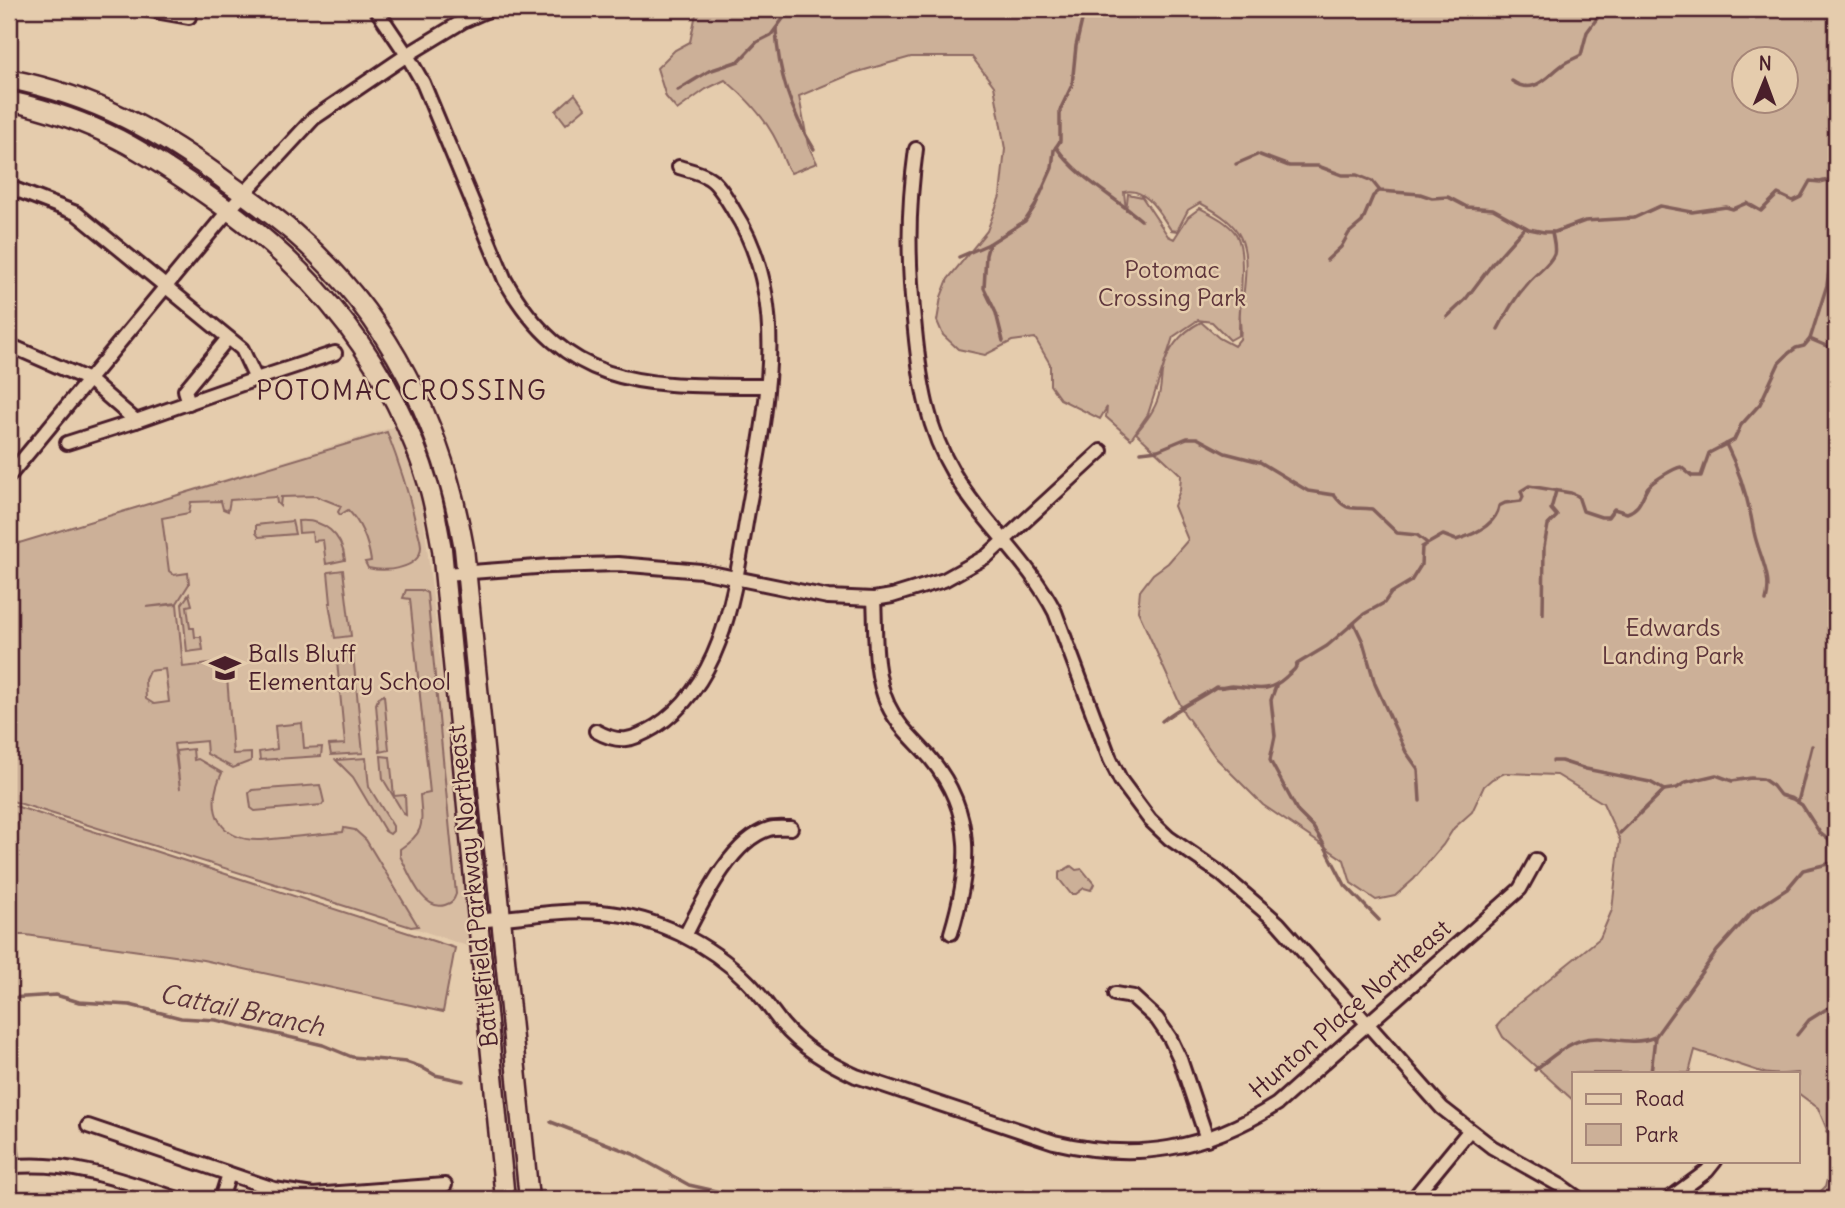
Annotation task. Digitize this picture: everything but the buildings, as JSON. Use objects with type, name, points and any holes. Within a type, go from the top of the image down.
[{"type":"main road","name":"Battlefield Parkway Northeast","points":[[9,79],[55,89],[127,118],[181,148],[295,233],[326,263],[370,316],[395,354],[425,410],[441,451],[459,515],[467,573],[528,1199]]},
{"type":"main road","name":"Battlefield Parkway Northeast","points":[[9,101],[57,114],[116,136],[163,163],[259,233],[313,283],[347,323],[375,365],[406,424],[433,507],[445,574],[505,1199]]},
{"type":"street","points":[[143,9],[189,17]]},
{"type":"street","points":[[376,9],[407,55],[436,111],[505,280],[518,302],[545,335],[582,362],[628,380],[674,385],[767,386]]},
{"type":"street","points":[[9,476],[229,210],[314,118],[407,55],[463,21],[490,9]]},
{"type":"street","points":[[916,149],[910,195],[909,271],[923,395],[940,446],[953,473],[970,498],[1031,572],[1055,612],[1110,759],[1135,802],[1169,838],[1220,873],[1278,923],[1442,1108],[1469,1131],[1579,1199]]},
{"type":"street","points":[[596,731],[611,739],[631,739],[663,721],[679,708],[694,690],[716,651],[736,577],[760,441],[767,386],[769,313],[762,275],[751,241],[710,178],[679,167]]},
{"type":"street","points":[[9,187],[76,213],[242,349],[256,379]]},
{"type":"street","points":[[189,403],[185,390],[228,338]]},
{"type":"street","points":[[9,345],[89,380],[136,421]]},
{"type":"street","points":[[67,443],[335,353]]},
{"type":"street","points":[[445,574],[618,564],[701,571],[828,597],[874,599],[915,591],[966,569],[1005,541],[1101,451]]},
{"type":"street","points":[[874,599],[877,669],[881,688],[898,722],[944,777],[961,814],[965,834],[966,869],[951,933]]},
{"type":"street","points":[[685,936],[710,887],[738,852],[756,835],[766,830],[791,828]]},
{"type":"street","name":"Hunton Place Northeast","points":[[478,920],[601,912],[651,922],[685,936],[729,965],[750,984],[799,1041],[827,1061],[856,1076],[1054,1142],[1081,1149],[1135,1152],[1163,1150],[1207,1139],[1243,1124],[1277,1104],[1520,889],[1535,860]]},
{"type":"street","points":[[1115,994],[1133,997],[1157,1019],[1170,1038],[1180,1059],[1207,1139]]},
{"type":"street","points":[[88,1126],[274,1189],[313,1195],[445,1185]]},
{"type":"street","points":[[1413,1199],[1469,1131]]},
{"type":"street","points":[[9,1135],[11,1167],[59,1166],[83,1169],[178,1199]]},
{"type":"street","points":[[1669,1199],[1707,1171],[1714,1162]]},
{"type":"street","points":[[221,1199],[229,1174]]},
{"type":"shaded area","name":"Balls Bluff Elementary School","points":[[400,425],[420,486],[473,948],[9,790],[9,546]]},
{"type":"green space","points":[[693,9],[1836,9],[1836,1199],[1813,1199],[1825,1187],[1832,1162],[1830,1137],[1818,1108],[1800,1094],[1800,1072],[1762,1072],[1695,1050],[1689,1072],[1572,1072],[1572,1099],[1503,1037],[1497,1026],[1513,1008],[1600,938],[1612,910],[1620,840],[1603,803],[1557,775],[1505,773],[1484,786],[1472,812],[1454,828],[1414,879],[1395,896],[1376,900],[1351,883],[1344,860],[1263,805],[1216,758],[1184,713],[1138,611],[1140,591],[1153,574],[1168,563],[1188,540],[1174,506],[1180,490],[1181,475],[1136,433],[1155,406],[1163,366],[1148,414],[1131,439],[1106,417],[1107,407],[1100,419],[1060,399],[1050,385],[1050,364],[1035,338],[1012,341],[985,355],[958,349],[943,335],[937,321],[941,297],[948,279],[987,231],[1000,196],[1005,149],[994,86],[972,57],[911,57],[854,73],[799,96],[808,145],[817,163],[791,173],[768,126],[748,101],[725,80],[706,89],[677,110],[666,97],[657,68],[675,50],[690,42],[696,14]],"holes":[[[1132,191],[1146,197],[1171,230],[1177,231],[1188,210],[1200,203],[1215,211],[1235,228],[1244,247],[1245,273],[1240,309],[1240,339],[1234,346],[1219,338],[1201,322],[1181,337],[1165,362],[1173,337],[1198,320],[1212,322],[1230,340],[1239,335],[1239,324],[1242,268],[1240,243],[1229,226],[1200,208],[1188,217],[1174,239],[1168,236],[1142,197],[1128,194],[1126,211],[1124,192]]]},
{"type":"green space","points":[[575,94],[585,108],[566,124],[556,111]]},
{"type":"green space","points":[[387,432],[420,539],[421,547],[415,561],[400,568],[368,568],[365,562],[371,561],[368,547],[357,521],[348,510],[340,515],[338,512],[341,506],[316,496],[281,497],[280,506],[276,497],[230,500],[228,511],[223,509],[221,501],[191,502],[189,513],[162,518],[169,571],[174,575],[188,573],[189,584],[177,603],[146,607],[177,604],[183,667],[226,664],[233,754],[251,753],[251,761],[233,768],[207,754],[206,741],[174,744],[180,789],[176,751],[193,749],[194,760],[198,759],[222,773],[217,786],[215,811],[219,821],[235,835],[262,840],[343,832],[344,828],[355,830],[366,840],[418,926],[411,927],[9,800],[9,546]],"holes":[[[165,669],[169,702],[154,704],[146,699],[145,680],[149,671]]]},
{"type":"green space","points":[[292,521],[295,534],[259,537],[256,533],[256,525]]},
{"type":"green space","points":[[298,521],[316,523],[330,530],[340,543],[345,560],[326,564],[323,540],[313,541],[312,532],[299,533]]},
{"type":"green space","points":[[343,570],[351,636],[335,638],[329,603],[328,572]]},
{"type":"green space","points":[[406,590],[421,590],[427,593],[456,894],[449,903],[437,906],[430,903],[417,889],[400,856],[400,849],[414,837],[420,826],[420,795],[430,793],[410,599],[403,598]]},
{"type":"green space","points":[[189,594],[192,605],[187,606],[190,628],[194,628],[195,637],[201,637],[203,650],[187,652],[182,604]]},
{"type":"green space","points":[[346,650],[353,655],[363,753],[331,755],[329,745],[345,744],[336,651]]},
{"type":"green space","points":[[384,695],[389,750],[380,752],[376,704],[379,697]]},
{"type":"green space","points":[[302,723],[304,748],[322,747],[321,756],[260,760],[259,752],[277,749],[275,726]]},
{"type":"green space","points":[[381,756],[390,757],[394,796],[405,795],[406,815],[383,779]]},
{"type":"green space","points":[[366,758],[369,787],[393,826],[390,834],[385,831],[353,777],[336,760]]},
{"type":"green space","points":[[320,785],[324,802],[322,805],[255,811],[251,808],[249,793],[252,790]]},
{"type":"green space","points":[[9,804],[455,948],[443,1012],[203,960],[26,935],[9,935]]},
{"type":"green space","points":[[1071,866],[1076,870],[1082,869],[1094,884],[1091,890],[1084,888],[1071,894],[1059,879],[1059,873]]},
{"type":"waterway","points":[[678,90],[709,71],[739,61],[757,42],[771,35],[785,16],[800,9]]},
{"type":"waterway","points":[[959,257],[989,244],[1025,221],[1035,206],[1052,168],[1054,150],[1060,141],[1060,110],[1072,85],[1076,46],[1083,16],[1088,9]]},
{"type":"waterway","points":[[1512,81],[1527,87],[1534,86],[1565,63],[1581,55],[1587,32],[1604,9]]},
{"type":"waterway","points":[[776,29],[787,92],[814,149]]},
{"type":"waterway","points":[[1056,147],[1074,168],[1141,220]]},
{"type":"waterway","points":[[1236,164],[1257,155]]},
{"type":"waterway","points":[[1260,155],[1289,166],[1318,166],[1342,175],[1357,175],[1372,181],[1380,191],[1420,194],[1432,198],[1448,197],[1467,207],[1493,209],[1529,229],[1544,232],[1555,232],[1585,221],[1634,218],[1660,206],[1692,212],[1726,207],[1733,209],[1747,203],[1761,211],[1778,194],[1793,201],[1801,197],[1810,181],[1820,182],[1836,178]]},
{"type":"waterway","points":[[1327,260],[1341,247],[1349,233],[1362,222],[1373,196],[1379,191]]},
{"type":"waterway","points":[[1162,721],[1216,687],[1260,689],[1279,683],[1297,664],[1327,646],[1364,614],[1384,603],[1391,593],[1411,581],[1421,565],[1422,547],[1443,535],[1456,540],[1476,532],[1489,524],[1499,506],[1521,501],[1521,491],[1529,486],[1571,493],[1578,496],[1583,511],[1608,517],[1614,509],[1627,513],[1635,508],[1648,487],[1674,470],[1681,467],[1692,476],[1701,476],[1709,453],[1734,440],[1741,425],[1760,404],[1779,363],[1810,339],[1827,285],[1836,220]]},
{"type":"waterway","points":[[1447,317],[1465,300],[1525,227]]},
{"type":"waterway","points":[[1498,329],[1519,294],[1552,258],[1555,249],[1552,232]]},
{"type":"waterway","points":[[989,244],[984,288],[996,313],[1003,341]]},
{"type":"waterway","points":[[1810,339],[1836,350]]},
{"type":"waterway","points":[[1141,452],[1158,450],[1187,438],[1197,438],[1225,453],[1260,462],[1308,491],[1334,495],[1347,507],[1372,509],[1397,533],[1417,535],[1427,543]]},
{"type":"waterway","points":[[1726,444],[1743,487],[1767,574],[1766,601]]},
{"type":"waterway","points":[[1543,614],[1544,547],[1548,525],[1557,516],[1551,509],[1556,491]]},
{"type":"waterway","points":[[1354,623],[1363,642],[1375,684],[1406,752],[1418,769],[1420,801]]},
{"type":"waterway","points":[[1276,686],[1271,700],[1275,736],[1270,760],[1298,812],[1313,827],[1345,885],[1379,920]]},
{"type":"waterway","points":[[1798,802],[1812,746]]},
{"type":"waterway","points":[[1553,761],[1650,782],[1664,790],[1716,775],[1732,781],[1763,779],[1780,795],[1802,805],[1820,833],[1836,846]]},
{"type":"waterway","points":[[1620,833],[1664,790]]},
{"type":"waterway","points":[[1535,1070],[1582,1040],[1600,1038],[1635,1041],[1655,1037],[1717,951],[1753,911],[1787,889],[1803,870],[1836,862]]},
{"type":"waterway","name":"Cattail Branch","points":[[9,998],[56,995],[79,1002],[130,1005],[181,1018],[216,1020],[323,1045],[352,1057],[406,1062],[435,1075],[463,1081]]},
{"type":"waterway","points":[[1797,1035],[1809,1020],[1836,1003]]},
{"type":"waterway","points":[[1651,1072],[1655,1037]]},
{"type":"waterway","name":"Cattail Branch","points":[[551,1122],[633,1154],[689,1185],[751,1199]]},
{"type":"waterway","points":[[1827,1131],[1836,1123]]},
{"type":"place","name":"Balls Bluff Elementary School","points":[[225,668]]},
{"type":"district","name":"POTOMAC CROSSING","points":[[402,391]]},
{"type":"park label","name":"Potomac Crossing Park","points":[[1172,284]]},
{"type":"park label","name":"Edwards Landing Park","points":[[1673,642]]}]
